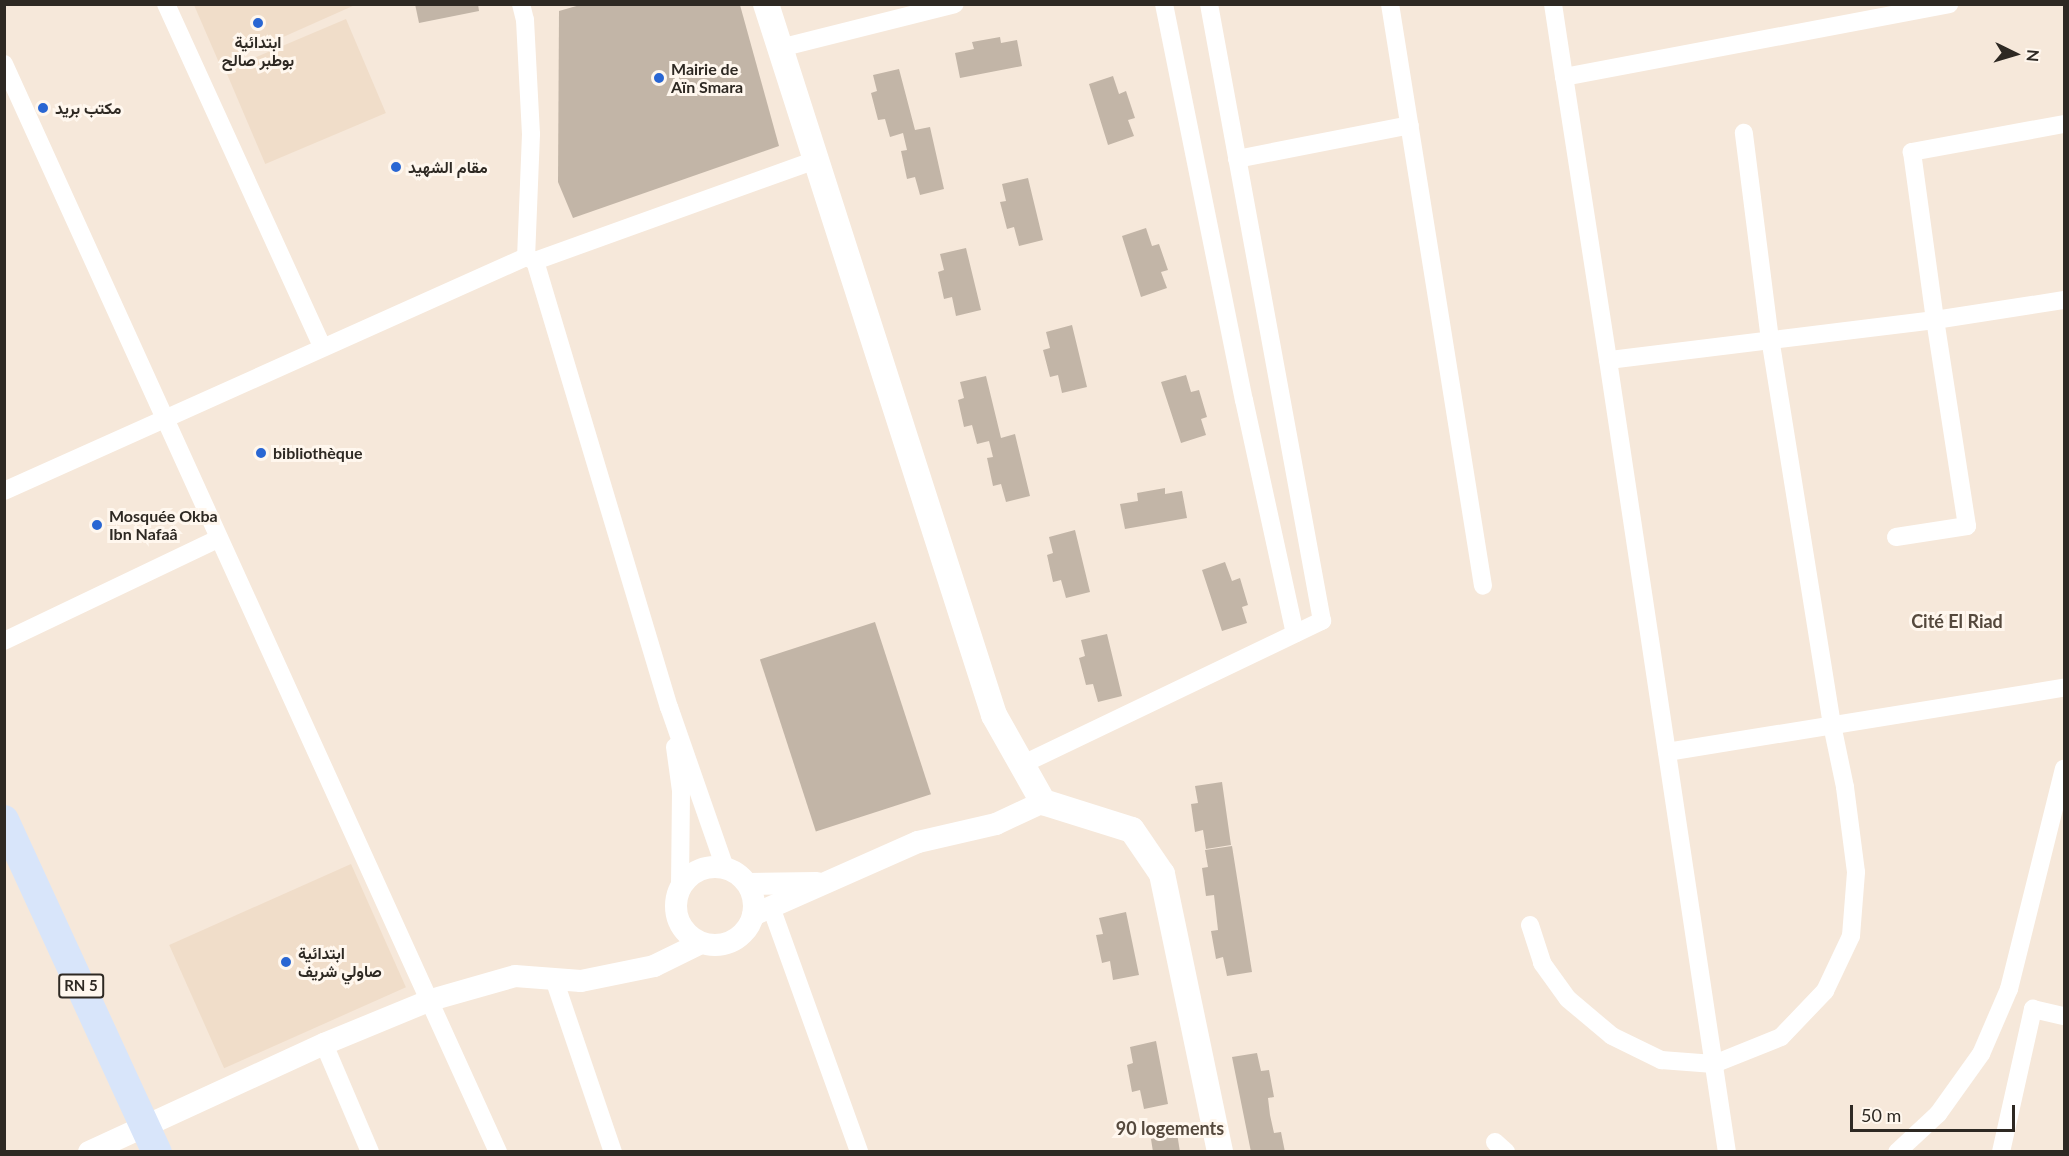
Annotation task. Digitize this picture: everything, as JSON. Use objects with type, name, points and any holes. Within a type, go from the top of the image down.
[{"type":"main road","points":[[766,4],[994,715],[1043,802],[1132,830],[1162,874],[1220,1152]]},
{"type":"main road","name":"RN 5","points":[[4,820],[151,1139]]},
{"type":"street","points":[[166,4],[322,347]]},
{"type":"street","points":[[521,4],[525,20],[531,134],[530,259],[669,707],[725,868]]},
{"type":"street","points":[[780,48],[955,4]]},
{"type":"street","points":[[1164,4],[1244,400],[1295,634]]},
{"type":"street","points":[[1021,765],[1322,621],[1209,4]]},
{"type":"street","points":[[1390,4],[1483,586]]},
{"type":"street","points":[[1554,4],[1727,1152]]},
{"type":"street","points":[[1564,77],[1949,4]]},
{"type":"street","points":[[4,64],[218,539],[431,1000],[498,1152]]},
{"type":"street","points":[[1238,159],[1410,124]]},
{"type":"street","points":[[1896,537],[1967,526],[1912,152],[2064,124]]},
{"type":"street","points":[[1530,925],[1542,963],[1568,999],[1612,1036],[1661,1060],[1714,1064],[1781,1037],[1825,991],[1851,936],[1856,872],[1845,787],[1832,725],[1770,340],[1744,133]]},
{"type":"street","points":[[4,491],[322,347],[530,259],[816,160]]},
{"type":"street","points":[[1608,360],[1935,320],[2064,300]]},
{"type":"street","points":[[4,641],[218,539]]},
{"type":"street","points":[[1667,752],[2064,688]]},
{"type":"street","points":[[669,707],[681,791],[680,888],[676,901],[677,914],[681,926],[701,943],[715,945],[734,940],[762,911],[918,842],[996,824],[1043,802]]},
{"type":"street","points":[[1896,1152],[1938,1114],[1981,1054],[2009,989],[2062,792],[2064,769]]},
{"type":"street","points":[[680,888],[694,872],[715,866],[734,871],[748,884],[755,904],[762,911],[859,1152]]},
{"type":"street","points":[[748,884],[827,883]]},
{"type":"street","points":[[89,1152],[151,1139],[324,1044],[431,1000],[515,976],[581,981],[654,966],[701,943]]},
{"type":"street","points":[[554,978],[613,1152]]},
{"type":"street","points":[[2001,1152],[2032,1009],[2064,1016]]},
{"type":"street","points":[[324,1044],[370,1152]]},
{"type":"shaded area","name":"ابتدائية بوطبر صالح","points":[[194,5],[355,5],[220,65]]},
{"type":"shaded area","points":[[346,19],[386,113],[265,164],[225,70]]},
{"type":"shaded area","name":"ابتدائية صاولي شريف","points":[[351,864],[406,987],[224,1068],[169,945]]},
{"type":"building","points":[[415,4],[478,4],[479,11],[419,23]]},
{"type":"building","name":"Mairie de Aïn Smara","points":[[580,5],[740,5],[779,146],[573,218],[558,182],[559,11]]},
{"type":"building","points":[[1000,37],[1001,43],[1017,40],[1022,66],[960,78],[955,53],[974,49],[972,42]]},
{"type":"building","points":[[899,69],[915,130],[930,127],[944,189],[920,195],[915,177],[907,179],[901,151],[907,150],[903,133],[890,137],[885,119],[878,120],[871,93],[877,91],[873,75]]},
{"type":"building","points":[[1113,76],[1119,94],[1126,91],[1135,118],[1128,120],[1134,136],[1108,145],[1089,84]]},
{"type":"building","points":[[1028,178],[1043,240],[1019,246],[1014,227],[1007,229],[1000,202],[1006,201],[1002,184]]},
{"type":"building","points":[[1146,228],[1152,246],[1159,244],[1168,270],[1161,272],[1167,288],[1141,297],[1122,236]]},
{"type":"building","points":[[966,248],[981,310],[956,316],[952,297],[944,299],[938,272],[944,270],[940,254]]},
{"type":"building","points":[[1072,325],[1087,387],[1062,393],[1058,375],[1050,377],[1043,350],[1050,348],[1046,332]]},
{"type":"building","points":[[1186,375],[1191,392],[1199,390],[1207,417],[1201,419],[1206,435],[1181,443],[1161,382]]},
{"type":"building","points":[[986,376],[1001,438],[1015,434],[1030,496],[1006,502],[1001,484],[993,486],[987,458],[993,457],[989,441],[977,444],[972,425],[964,427],[958,400],[964,398],[960,382]]},
{"type":"building","points":[[1165,488],[1165,494],[1182,491],[1187,518],[1125,529],[1120,504],[1138,501],[1137,493]]},
{"type":"building","points":[[1075,530],[1090,592],[1066,598],[1061,580],[1053,582],[1047,555],[1053,553],[1049,537]]},
{"type":"building","points":[[1225,562],[1232,581],[1240,578],[1248,605],[1242,607],[1247,623],[1222,631],[1202,570]]},
{"type":"building","points":[[875,622],[931,794],[816,832],[760,659]]},
{"type":"building","points":[[1107,634],[1122,696],[1098,702],[1093,684],[1086,685],[1079,658],[1085,656],[1081,640]]},
{"type":"building","points":[[1222,782],[1231,845],[1206,849],[1203,830],[1195,832],[1191,804],[1198,803],[1195,786]]},
{"type":"building","points":[[1232,846],[1252,972],[1227,976],[1223,957],[1216,959],[1211,931],[1218,930],[1214,895],[1206,896],[1202,868],[1208,867],[1205,850]]},
{"type":"building","points":[[1126,912],[1139,975],[1113,980],[1110,961],[1102,963],[1096,935],[1103,934],[1099,918]]},
{"type":"building","points":[[1156,1041],[1168,1104],[1144,1109],[1140,1090],[1132,1092],[1127,1065],[1133,1063],[1130,1047]]},
{"type":"building","points":[[1257,1053],[1261,1071],[1269,1070],[1274,1097],[1268,1098],[1270,1115],[1274,1133],[1281,1132],[1285,1152],[1251,1152],[1232,1057]]},
{"type":"building","points":[[1177,1133],[1180,1152],[1153,1152],[1151,1139]]},
{"type":"place","name":"ابتدائية بوطبر صالح","points":[[258,23]]},
{"type":"place","name":"Mairie de Aïn Smara","points":[[659,78]]},
{"type":"place","name":"مكتب بريد","points":[[43,108]]},
{"type":"place","name":"مقام الشهيد","points":[[396,167]]},
{"type":"place","name":"bibliothèque","points":[[261,453]]},
{"type":"place","name":"Mosquée Okba Ibn Nafaâ","points":[[97,525]]},
{"type":"place","name":"ابتدائية صاولي شريف","points":[[286,962]]},
{"type":"district","name":"Cité El Riad","points":[[1957,621]]},
{"type":"district","name":"90 logements","points":[[1170,1128]]}]
